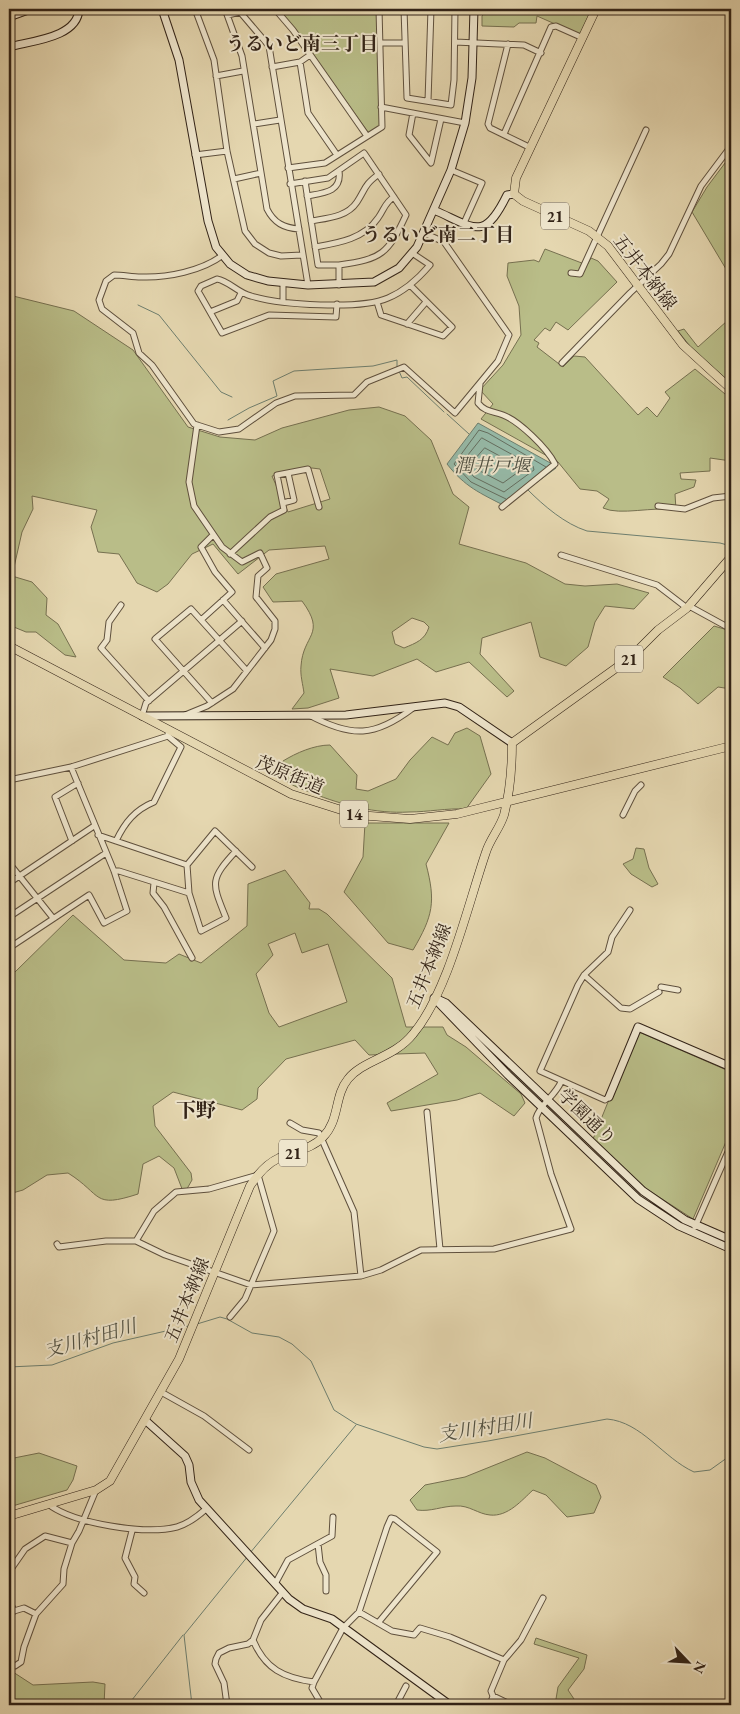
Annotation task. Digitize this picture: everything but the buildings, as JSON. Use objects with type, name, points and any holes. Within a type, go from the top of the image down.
[{"type":"main road","points":[[514,194],[516,178],[596,9]]},
{"type":"main road","name":"五井本納線","points":[[514,194],[523,201],[597,237],[614,253],[689,352],[731,389]]},
{"type":"main road","name":"21","points":[[512,743],[612,673],[658,630],[688,607],[731,556]]},
{"type":"main road","name":"茂原街道","points":[[9,646],[142,716],[168,734],[291,794],[356,815],[423,818],[457,814],[731,746]]},
{"type":"main road","name":"五井本納線","points":[[9,1516],[96,1490],[114,1476],[186,1344],[246,1194],[258,1174],[279,1158],[309,1148],[322,1139],[336,1118],[342,1090],[348,1079],[357,1070],[385,1057],[404,1044],[420,1026],[434,998],[478,882],[488,845],[504,815],[512,743]]},
{"type":"street","points":[[9,17],[31,9]]},
{"type":"street","points":[[9,47],[63,32],[78,18],[80,9]]},
{"type":"street","points":[[162,9],[179,60],[208,221],[216,247],[230,264],[247,275],[284,284],[308,285],[363,284],[382,278],[399,268],[412,253],[424,233],[451,170],[465,123],[472,78],[474,9]]},
{"type":"street","points":[[195,9],[214,60],[228,151],[242,221],[252,242],[262,249],[277,255],[302,255]]},
{"type":"street","points":[[225,9],[242,56],[267,210],[270,216],[282,226],[299,229]]},
{"type":"street","points":[[275,9],[310,54],[367,136]]},
{"type":"street","points":[[288,168],[325,163],[382,127],[380,9]]},
{"type":"street","points":[[404,9],[407,98],[451,105],[454,80],[455,9]]},
{"type":"street","points":[[428,101],[430,9]]},
{"type":"street","points":[[228,15],[240,12],[269,46],[308,285]]},
{"type":"street","points":[[504,134],[553,26],[583,38]]},
{"type":"street","points":[[454,42],[524,45],[541,53]]},
{"type":"street","points":[[381,43],[405,43]]},
{"type":"street","points":[[508,44],[488,124],[490,128],[531,148]]},
{"type":"street","points":[[272,67],[300,62],[310,54]]},
{"type":"street","points":[[300,62],[308,113],[337,155]]},
{"type":"street","points":[[216,76],[244,71]]},
{"type":"street","points":[[382,107],[465,123]]},
{"type":"street","points":[[413,113],[408,135],[431,163],[441,119]]},
{"type":"street","points":[[254,124],[280,120]]},
{"type":"street","points":[[571,273],[580,274],[646,130]]},
{"type":"street","points":[[562,362],[669,254],[701,186],[731,146]]},
{"type":"street","points":[[195,155],[228,151]]},
{"type":"street","points":[[290,184],[305,181],[328,178],[364,153],[406,215],[394,241],[382,253],[367,261],[339,265],[318,265],[305,181]]},
{"type":"street","points":[[451,170],[482,183],[464,223]]},
{"type":"street","points":[[307,196],[329,192],[337,187],[340,171]]},
{"type":"street","points":[[234,179],[261,173]]},
{"type":"street","points":[[311,221],[339,216],[348,211],[356,203],[366,183],[379,174]]},
{"type":"street","points":[[434,210],[464,223],[480,227],[490,224],[496,217],[507,195],[514,194]]},
{"type":"street","points":[[315,247],[349,240],[363,233],[377,220],[387,201],[394,197]]},
{"type":"street","points":[[222,255],[210,265],[166,275],[138,277],[114,275],[106,281],[99,300],[102,309],[133,333],[140,354],[152,365],[174,394],[192,423],[219,432],[239,428],[276,403],[295,396],[354,394],[367,382],[404,367],[455,413],[498,361],[509,335],[444,242],[424,233]]},
{"type":"street","points":[[338,304],[336,317],[269,315],[222,333],[198,291],[201,286],[220,279],[241,293],[260,299],[283,302],[338,304],[362,305],[387,299],[410,285],[430,266],[412,253]]},
{"type":"street","points":[[339,265],[339,284]]},
{"type":"street","points":[[283,302],[284,284]]},
{"type":"street","points":[[377,302],[381,315],[443,336],[452,327],[410,285]]},
{"type":"street","points":[[210,312],[237,301],[241,293]]},
{"type":"street","points":[[407,324],[426,302]]},
{"type":"street","points":[[480,384],[478,403],[482,409],[512,420],[545,449],[555,464],[502,507]]},
{"type":"street","points":[[182,717],[212,703],[233,690],[271,640],[275,629],[275,621],[256,597],[258,576],[267,568],[260,553],[257,552],[242,562],[230,554],[213,535],[194,506],[189,482],[197,425]]},
{"type":"street","points":[[230,554],[270,517],[284,510],[277,476],[308,470],[319,507]]},
{"type":"street","points":[[283,503],[294,500],[288,473]]},
{"type":"street","points":[[658,506],[685,509],[714,498],[731,496]]},
{"type":"street","points":[[201,620],[232,592],[215,572],[201,547],[213,535]]},
{"type":"street","points":[[561,555],[657,585],[688,607],[731,629]]},
{"type":"street","points":[[223,600],[265,648]]},
{"type":"street","points":[[121,605],[109,622],[107,640],[101,648],[149,701]]},
{"type":"street","points":[[212,703],[154,639],[191,609],[247,670]]},
{"type":"street","points":[[242,621],[149,701],[142,716],[346,715],[445,703],[459,707],[512,743]]},
{"type":"street","points":[[309,715],[324,723],[358,732],[371,732],[402,717],[416,706]]},
{"type":"street","points":[[9,780],[71,767],[168,734],[181,746],[154,802],[142,807],[133,815],[124,825],[116,841]]},
{"type":"street","points":[[9,948],[89,895],[104,923],[127,911],[114,871],[71,767]]},
{"type":"street","points":[[72,841],[55,797],[78,784]]},
{"type":"street","points":[[623,815],[635,791],[641,785]]},
{"type":"street","points":[[9,883],[94,826]]},
{"type":"street","points":[[236,851],[217,873],[215,888],[226,918],[201,930],[189,893],[187,865],[215,831],[236,851],[252,867]]},
{"type":"street","points":[[98,835],[187,865]]},
{"type":"street","points":[[9,917],[106,853]]},
{"type":"street","points":[[9,863],[21,875],[54,918]]},
{"type":"street","points":[[114,871],[189,893]]},
{"type":"street","points":[[154,883],[153,893],[164,907],[192,958]]},
{"type":"street","points":[[630,910],[612,937],[608,952],[584,975],[540,1072],[605,1100],[609,1097],[638,1027],[731,1068]]},
{"type":"street","points":[[584,975],[621,1008],[630,1009],[660,989],[678,990]]},
{"type":"street","points":[[434,998],[542,1108],[638,1199],[692,1233],[731,1249]]},
{"type":"street","name":"学園通り","points":[[434,998],[446,1003],[643,1191],[696,1225],[731,1240]]},
{"type":"street","points":[[57,1244],[60,1247],[106,1241],[136,1241],[165,1255],[215,1271],[251,1286],[361,1276],[381,1270],[421,1250],[494,1249],[571,1230],[551,1174],[551,1167],[536,1118],[561,1082]]},
{"type":"street","points":[[427,1112],[440,1249]]},
{"type":"street","points":[[290,1123],[302,1130],[315,1131],[322,1139],[354,1212],[361,1276]]},
{"type":"street","points":[[571,1136],[578,1130]]},
{"type":"street","points":[[692,1233],[731,1145]]},
{"type":"street","points":[[136,1241],[154,1211],[176,1192],[209,1189],[258,1174],[274,1231],[241,1306],[230,1317]]},
{"type":"street","points":[[161,1392],[204,1416],[249,1450]]},
{"type":"street","points":[[146,1420],[185,1456],[189,1465],[191,1482],[206,1509],[283,1592],[298,1606],[326,1616],[450,1705]]},
{"type":"street","points":[[9,1665],[15,1666],[21,1662],[24,1647],[36,1614],[63,1584],[64,1569],[72,1543],[79,1532],[96,1490]]},
{"type":"street","points":[[48,1504],[56,1510],[83,1519],[132,1531],[176,1527],[198,1516],[206,1509]]},
{"type":"street","points":[[275,1584],[288,1560],[332,1536],[333,1516]]},
{"type":"street","points":[[322,1705],[312,1688],[314,1682],[343,1628],[359,1612],[386,1527],[391,1518],[395,1519],[437,1552],[378,1623]]},
{"type":"street","points":[[132,1531],[125,1558],[135,1578],[134,1584],[144,1593]]},
{"type":"street","points":[[9,1572],[25,1549],[45,1536],[72,1543]]},
{"type":"street","points":[[318,1544],[320,1562],[326,1575],[326,1591]]},
{"type":"street","points":[[227,1705],[224,1683],[215,1664],[216,1659],[219,1653],[229,1648],[248,1644],[253,1640],[261,1620],[283,1592]]},
{"type":"street","points":[[490,1705],[493,1696],[491,1691],[504,1660],[521,1640],[542,1598]]},
{"type":"street","points":[[9,1600],[14,1611]]},
{"type":"street","points":[[9,1616],[14,1611],[24,1608],[36,1614]]},
{"type":"street","points":[[359,1612],[392,1631],[414,1636],[420,1628],[450,1637],[504,1660]]},
{"type":"street","points":[[253,1640],[259,1654],[274,1669],[296,1680],[314,1682]]},
{"type":"street","points":[[396,1705],[406,1686]]},
{"type":"street","points":[[493,1696],[512,1705]]},
{"type":"green space","points":[[278,9],[379,9],[383,127],[370,135],[295,29]]},
{"type":"green space","points":[[487,9],[595,9],[580,35],[537,16],[536,23],[519,23],[514,27],[482,26],[482,16]]},
{"type":"green space","points":[[731,155],[731,383],[693,350],[678,331],[684,329],[698,347],[727,321],[726,282],[729,279],[729,274],[692,212],[707,187]]},
{"type":"green space","points":[[545,249],[587,265],[591,258],[598,261],[617,282],[568,330],[556,322],[550,331],[545,328],[534,340],[539,343],[537,347],[563,367],[574,356],[585,357],[638,415],[647,407],[657,417],[670,398],[665,392],[695,369],[731,399],[731,461],[710,458],[710,471],[680,473],[681,479],[696,480],[694,487],[675,494],[676,510],[618,511],[603,508],[609,499],[597,491],[580,489],[558,462],[481,419],[493,404],[480,390],[503,365],[521,335],[519,306],[507,276],[508,263],[534,260],[539,262]]},
{"type":"green space","points":[[9,295],[74,311],[133,350],[188,427],[220,437],[255,440],[282,428],[349,410],[379,407],[405,416],[431,440],[453,494],[469,507],[459,544],[526,563],[565,584],[585,586],[617,584],[649,593],[634,609],[605,606],[595,622],[588,647],[566,666],[540,657],[531,622],[482,638],[480,654],[514,691],[507,697],[469,662],[436,672],[417,659],[373,676],[330,669],[339,698],[308,708],[292,709],[304,693],[301,666],[303,655],[312,634],[313,621],[302,601],[273,602],[263,587],[276,574],[329,559],[325,546],[269,550],[238,574],[213,544],[192,554],[168,584],[157,592],[137,583],[119,554],[98,552],[91,527],[97,510],[32,496],[33,509],[22,532],[12,576],[32,582],[47,598],[46,615],[58,624],[76,657],[65,655],[36,632],[26,632],[9,625]],"holes":[[[312,468],[320,469],[330,499],[288,512],[272,476]],[[412,618],[424,622],[429,627],[425,635],[416,643],[404,648],[395,644],[392,632]]]},
{"type":"green space","points":[[714,626],[731,631],[731,689],[718,687],[698,704],[680,688],[663,677]]},
{"type":"green space","points":[[467,728],[480,736],[491,774],[466,809],[384,812],[359,808],[298,788],[286,781],[280,774],[283,761],[288,758],[299,752],[330,745],[357,775],[356,789],[368,791],[396,779],[410,760],[432,737],[448,745],[455,733]]},
{"type":"green space","points":[[365,823],[449,823],[426,864],[431,889],[431,908],[425,928],[413,950],[388,943],[344,892],[363,857]]},
{"type":"green space","points":[[636,848],[644,849],[649,868],[658,884],[652,887],[631,874],[623,864],[633,859]]},
{"type":"green space","points":[[285,870],[310,903],[309,909],[319,909],[327,914],[392,978],[406,1027],[443,1027],[447,1035],[466,1047],[521,1094],[525,1103],[514,1116],[480,1093],[457,1100],[391,1111],[387,1103],[438,1074],[425,1053],[369,1055],[355,1040],[286,1059],[258,1088],[257,1099],[242,1110],[173,1092],[153,1106],[155,1126],[191,1173],[192,1180],[184,1194],[174,1168],[159,1156],[143,1164],[138,1194],[123,1198],[105,1200],[68,1173],[47,1175],[23,1190],[9,1194],[9,974],[15,972],[73,915],[124,960],[166,963],[179,954],[201,963],[247,926],[248,884]],"holes":[[[295,933],[302,953],[328,944],[347,1002],[279,1027],[269,1013],[256,974],[273,955],[268,944]]]},
{"type":"green space","points":[[639,1032],[731,1072],[731,1130],[693,1219],[639,1184],[593,1139],[636,1033]]},
{"type":"green space","points":[[527,1452],[545,1458],[596,1485],[601,1497],[594,1513],[567,1517],[546,1495],[533,1490],[509,1511],[497,1515],[486,1514],[461,1506],[417,1510],[410,1500],[425,1485],[465,1477]]},
{"type":"green space","points":[[39,1453],[77,1466],[73,1480],[67,1490],[9,1507],[9,1459]]},
{"type":"green space","points":[[536,1638],[587,1655],[584,1669],[568,1690],[578,1705],[555,1705],[558,1687],[579,1658],[534,1644]]},
{"type":"green space","points":[[13,1672],[33,1685],[93,1682],[105,1684],[104,1705],[9,1705],[9,1673]]},
{"type":"water","name":"潤井戸堰","points":[[478,423],[554,465],[556,468],[505,506],[480,493],[460,478],[447,464]]},
{"type":"waterway","points":[[138,305],[159,315],[221,392],[232,397]]},
{"type":"waterway","points":[[228,420],[249,408],[277,396],[273,381],[294,371],[373,366],[397,360],[397,368]]},
{"type":"waterway","points":[[399,371],[402,378],[407,377],[444,412]]},
{"type":"waterway","points":[[447,414],[469,434]]},
{"type":"waterway","points":[[528,490],[555,514],[587,531],[720,543],[731,546]]},
{"type":"waterway","name":"支川村田川","points":[[197,1324],[220,1317],[252,1333],[279,1337],[292,1344],[311,1361],[334,1410],[356,1424],[424,1447],[437,1449],[607,1419],[620,1422],[642,1433],[672,1458],[694,1472],[710,1470],[731,1455]]},
{"type":"waterway","name":"支川村田川","points":[[9,1367],[52,1365],[113,1343],[188,1326]]},
{"type":"waterway","points":[[250,1553],[356,1425]]},
{"type":"waterway","points":[[192,1705],[184,1635],[248,1556]]},
{"type":"waterway","points":[[128,1705],[183,1635]]},
{"type":"district","name":"うるいど南三丁目","points":[[302,43]]},
{"type":"district","name":"うるいど南二丁目","points":[[438,234]]},
{"type":"district","name":"下野","points":[[196,1110]]}]
